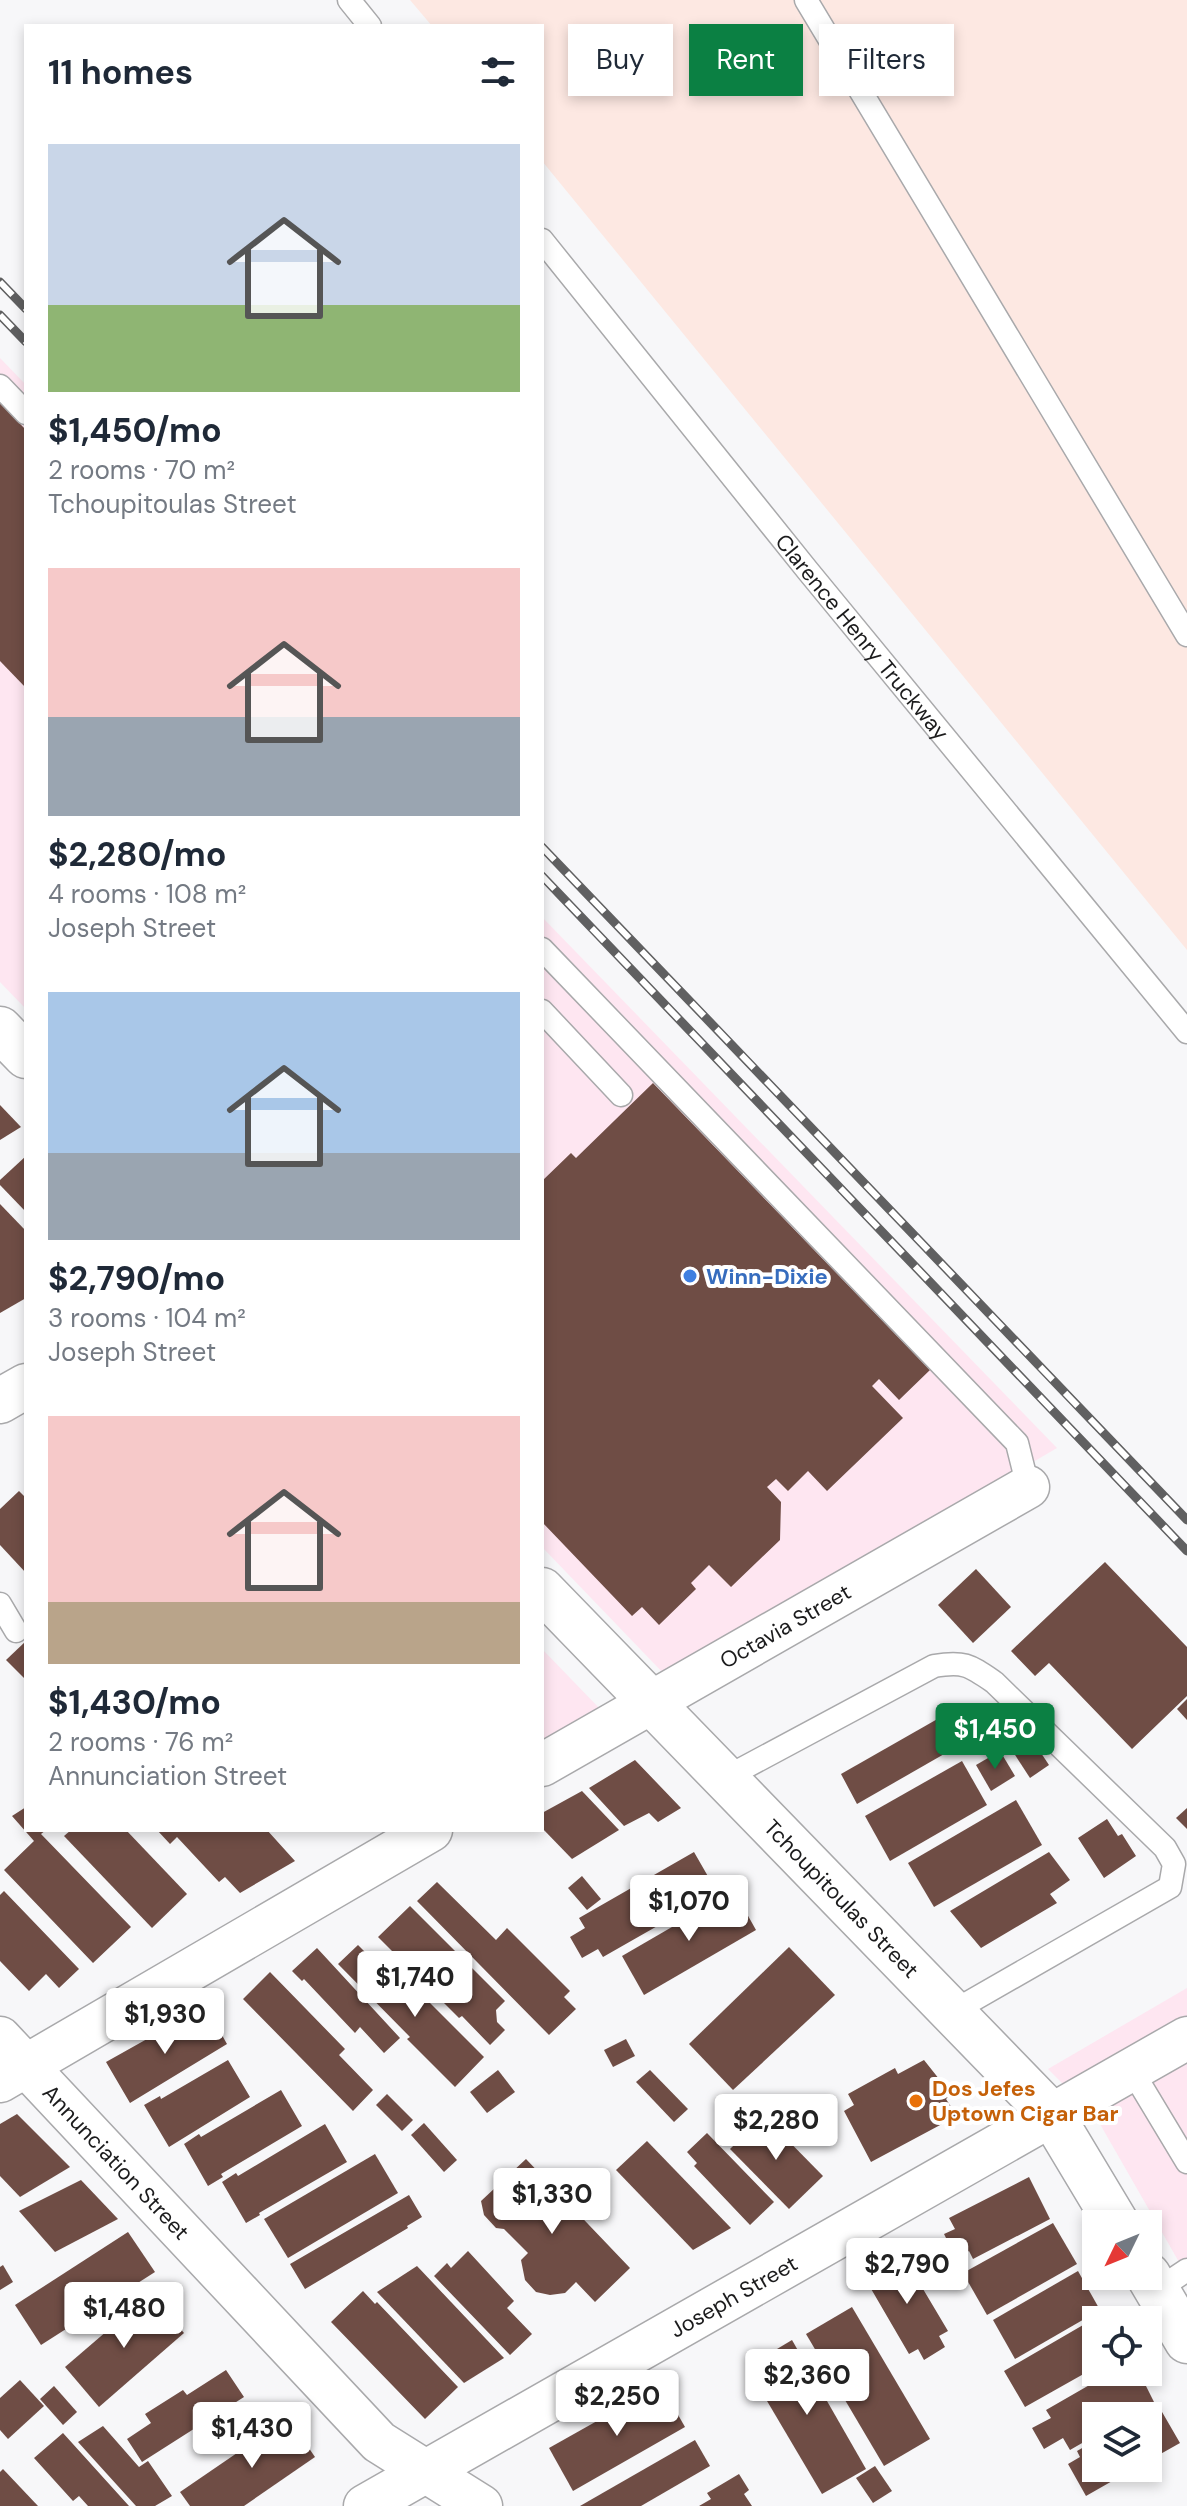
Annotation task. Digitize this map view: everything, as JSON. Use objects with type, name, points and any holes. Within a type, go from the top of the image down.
[{"type":"street","points":[[0,1029],[24,1054]]},
{"type":"street","points":[[0,1401],[24,1387]]},
{"type":"street","name":"Octavia Street","points":[[544,1764],[1028,1487]]},
{"type":"street","name":"Tchoupitoulas Street","points":[[544,1592],[1051,2114],[1109,2210]]},
{"type":"street","points":[[9,2062],[427,1832]]},
{"type":"street","name":"Joseph Street","points":[[365,2506],[1187,2038]]},
{"type":"street","name":"Annunciation Street","points":[[9,2062],[379,2442],[481,2506]]},
{"type":"street","points":[[1164,2278],[1187,2341]]},
{"type":"lane","points":[[349,0],[368,24]]},
{"type":"lane","points":[[806,0],[1187,635]]},
{"type":"lane","name":"Clarence Henry Truckway","points":[[544,242],[808,571],[1187,1032]]},
{"type":"lane","points":[[0,386],[24,411]]},
{"type":"lane","points":[[544,951],[1017,1443],[1028,1487]]},
{"type":"lane","points":[[544,1013],[621,1095]]},
{"type":"lane","points":[[0,1604],[16,1631]]},
{"type":"lane","points":[[725,1778],[934,1666],[956,1662],[973,1668],[994,1682],[1165,1848],[1174,1864],[1170,1887],[952,2012]]},
{"type":"lane","points":[[1131,2069],[1187,2161]]},
{"type":"shaded area","points":[[410,0],[1187,0],[1187,950],[544,163],[544,24],[430,24]]},
{"type":"shaded area","points":[[0,358],[24,383],[24,1007],[0,982]]},
{"type":"shaded area","name":"Winn-Dixie","points":[[544,919],[1057,1448],[666,1676],[544,1549]]},
{"type":"shaded area","points":[[544,1651],[601,1710],[544,1747]]},
{"type":"shaded area","points":[[1187,1988],[1187,2276],[1162,2232],[1162,2210],[1149,2210],[1096,2117],[1048,2069]]},
{"type":"building","points":[[0,403],[24,428],[24,686],[0,661]]},
{"type":"building","name":"Winn-Dixie","points":[[653,1083],[930,1370],[899,1400],[879,1379],[872,1386],[903,1418],[827,1491],[808,1471],[788,1491],[776,1479],[767,1487],[781,1502],[780,1540],[731,1587],[709,1565],[691,1583],[696,1589],[659,1625],[642,1607],[632,1616],[544,1524],[544,1179],[571,1153],[576,1158]]},
{"type":"building","points":[[0,1105],[21,1127],[0,1140]]},
{"type":"building","points":[[24,1158],[24,1210],[0,1185],[0,1180]]},
{"type":"building","points":[[0,1204],[24,1229],[24,1299],[0,1313]]},
{"type":"building","points":[[19,1491],[24,1496],[24,1571],[0,1545],[0,1509]]},
{"type":"building","points":[[1105,1562],[1187,1647],[1187,1696],[1132,1749],[1049,1663],[1035,1676],[1011,1651]]},
{"type":"building","points":[[976,1569],[1011,1607],[973,1643],[938,1605]]},
{"type":"building","points":[[24,1643],[24,1678],[6,1660]]},
{"type":"building","points":[[1187,1699],[1187,1720],[1177,1709]]},
{"type":"building","points":[[962,1705],[979,1734],[857,1804],[841,1774]]},
{"type":"building","points":[[1025,1729],[1049,1765],[1030,1778],[1006,1741]]},
{"type":"building","points":[[1000,1751],[1015,1776],[991,1791],[976,1765]]},
{"type":"building","points":[[635,1760],[681,1808],[658,1822],[649,1813],[624,1826],[589,1788]]},
{"type":"building","points":[[962,1761],[987,1805],[890,1861],[865,1816]]},
{"type":"building","points":[[582,1791],[619,1830],[572,1859],[544,1830],[544,1812]]},
{"type":"building","points":[[1016,1800],[1042,1845],[934,1907],[908,1863]]},
{"type":"building","points":[[24,1808],[24,1830],[12,1816]]},
{"type":"building","points":[[1187,1808],[1187,1829],[1176,1818]]},
{"type":"building","points":[[1107,1819],[1118,1836],[1122,1834],[1136,1856],[1104,1878],[1078,1838]]},
{"type":"building","points":[[26,1832],[44,1832],[41,1834],[131,1927],[93,1963],[4,1870],[34,1841]]},
{"type":"building","points":[[69,1832],[128,1832],[187,1894],[152,1928],[64,1836]]},
{"type":"building","points":[[159,1832],[269,1832],[295,1861],[240,1893],[225,1877],[219,1882],[177,1837],[170,1844]]},
{"type":"building","points":[[694,1852],[717,1892],[603,1957],[598,1949],[582,1958],[570,1937],[585,1928],[579,1918]]},
{"type":"building","points":[[1049,1852],[1070,1880],[1050,1894],[1057,1903],[981,1948],[950,1911]]},
{"type":"building","points":[[582,1876],[601,1899],[587,1910],[568,1888]]},
{"type":"building","points":[[437,1882],[496,1940],[507,1928],[570,1991],[564,1997],[576,2009],[549,2035],[417,1901]]},
{"type":"building","points":[[4,1891],[79,1969],[59,1988],[46,1974],[29,1991],[0,1961],[0,1895]]},
{"type":"building","points":[[734,1891],[756,1930],[644,1995],[622,1956]]},
{"type":"building","points":[[410,1906],[505,2001],[496,2010],[497,2022],[505,2030],[490,2045],[378,1937]]},
{"type":"building","points":[[358,1945],[418,2005],[425,1998],[484,2057],[455,2087],[338,1964]]},
{"type":"building","points":[[789,1947],[835,1995],[733,2090],[689,2044]]},
{"type":"building","points":[[317,1948],[400,2038],[384,2053],[360,2027],[355,2033],[304,1979],[302,1981],[292,1971]]},
{"type":"building","points":[[270,1972],[345,2049],[339,2055],[373,2090],[353,2111],[243,1999]]},
{"type":"building","points":[[210,2014],[227,2044],[130,2103],[106,2062],[188,2016],[193,2024]]},
{"type":"building","points":[[626,2039],[635,2056],[613,2067],[604,2050]]},
{"type":"building","points":[[228,2060],[250,2097],[169,2147],[144,2105],[160,2096],[161,2099]]},
{"type":"building","points":[[924,2060],[951,2094],[946,2099],[957,2116],[871,2162],[844,2111],[854,2105],[848,2094],[895,2068],[898,2074]]},
{"type":"building","points":[[498,2070],[515,2092],[487,2113],[470,2092]]},
{"type":"building","points":[[650,2070],[688,2109],[674,2122],[636,2082]]},
{"type":"building","points":[[281,2090],[302,2126],[221,2174],[223,2177],[208,2186],[184,2144]]},
{"type":"building","points":[[387,2094],[413,2120],[402,2131],[376,2105]]},
{"type":"building","points":[[17,2114],[70,2167],[20,2197],[0,2176],[0,2124]]},
{"type":"building","points":[[764,2116],[823,2176],[789,2209],[730,2149]]},
{"type":"building","points":[[424,2123],[457,2160],[444,2172],[411,2135]]},
{"type":"building","points":[[325,2124],[347,2162],[246,2223],[222,2182],[236,2173],[238,2176]]},
{"type":"building","points":[[707,2133],[774,2202],[750,2225],[694,2166],[697,2163],[687,2152]]},
{"type":"building","points":[[647,2141],[731,2228],[693,2250],[616,2170]]},
{"type":"building","points":[[375,2154],[398,2193],[288,2258],[264,2219]]},
{"type":"building","points":[[526,2159],[630,2268],[595,2302],[576,2282],[565,2293],[550,2295],[536,2292],[525,2280],[521,2260],[528,2253],[504,2229],[496,2228],[484,2215],[481,2201]]},
{"type":"building","points":[[1029,2177],[1050,2219],[973,2259],[969,2251],[956,2258],[944,2234],[955,2229],[949,2218]]},
{"type":"building","points":[[81,2180],[118,2219],[55,2252],[19,2211]]},
{"type":"building","points":[[409,2195],[422,2217],[305,2289],[290,2264]]},
{"type":"building","points":[[1053,2223],[1077,2264],[987,2315],[963,2273]]},
{"type":"building","points":[[128,2232],[155,2272],[41,2345],[15,2305]]},
{"type":"building","points":[[468,2251],[514,2301],[507,2308],[532,2334],[510,2355],[434,2276],[447,2263],[451,2268]]},
{"type":"building","points":[[901,2252],[948,2331],[939,2336],[945,2347],[924,2360],[918,2349],[909,2354],[863,2275]]},
{"type":"building","points":[[3,2265],[13,2282],[0,2290],[0,2267]]},
{"type":"building","points":[[417,2266],[504,2358],[464,2383],[377,2292]]},
{"type":"building","points":[[1078,2271],[1082,2278],[1082,2290],[1089,2290],[1098,2306],[1082,2306],[1082,2320],[1015,2359],[993,2320]]},
{"type":"building","points":[[363,2291],[458,2387],[425,2419],[331,2322]]},
{"type":"building","points":[[150,2294],[184,2333],[99,2407],[65,2367]]},
{"type":"building","points":[[852,2307],[930,2439],[884,2466],[806,2334]]},
{"type":"building","points":[[1082,2326],[1082,2375],[1025,2407],[1004,2371]]},
{"type":"building","points":[[792,2340],[866,2469],[822,2494],[747,2367]]},
{"type":"building","points":[[226,2370],[244,2397],[142,2462],[127,2439],[151,2423],[145,2414],[183,2390],[187,2395]]},
{"type":"building","points":[[20,2380],[44,2406],[8,2439],[0,2430],[0,2398]]},
{"type":"building","points":[[661,2385],[685,2427],[573,2491],[549,2448]]},
{"type":"building","points":[[54,2386],[77,2412],[63,2425],[40,2399]]},
{"type":"building","points":[[1088,2386],[1146,2386],[1154,2402],[1082,2402],[1082,2443],[1070,2450],[1063,2438],[1044,2449],[1032,2428],[1051,2418],[1046,2410]]},
{"type":"building","points":[[1162,2412],[1180,2443],[1162,2453]]},
{"type":"building","points":[[288,2418],[315,2457],[244,2506],[190,2506],[180,2492]]},
{"type":"building","points":[[103,2426],[139,2467],[148,2461],[172,2496],[155,2506],[136,2506],[78,2442]]},
{"type":"building","points":[[63,2433],[129,2506],[88,2506],[79,2496],[73,2501],[34,2458]]},
{"type":"building","points":[[695,2440],[710,2466],[641,2506],[580,2506]]},
{"type":"building","points":[[1082,2448],[1082,2482],[1110,2482],[1086,2496],[1068,2464],[1080,2457],[1077,2451]]},
{"type":"building","points":[[875,2466],[892,2491],[873,2503],[856,2478]]},
{"type":"building","points":[[3,2469],[38,2506],[0,2506],[0,2472]]},
{"type":"building","points":[[739,2474],[749,2490],[744,2494],[752,2506],[699,2506],[711,2499],[707,2493]]},
{"type":"railway","points":[[0,282],[24,307]]},
{"type":"railway","points":[[0,315],[24,340]]},
{"type":"railway","points":[[544,849],[1187,1520]]},
{"type":"railway","points":[[544,878],[1187,1551]]},
{"type":"place","name":"Winn-Dixie","points":[[690,1276]]},
{"type":"place","name":"Dos Jefes Uptown Cigar Bar","points":[[916,2101]]}]
